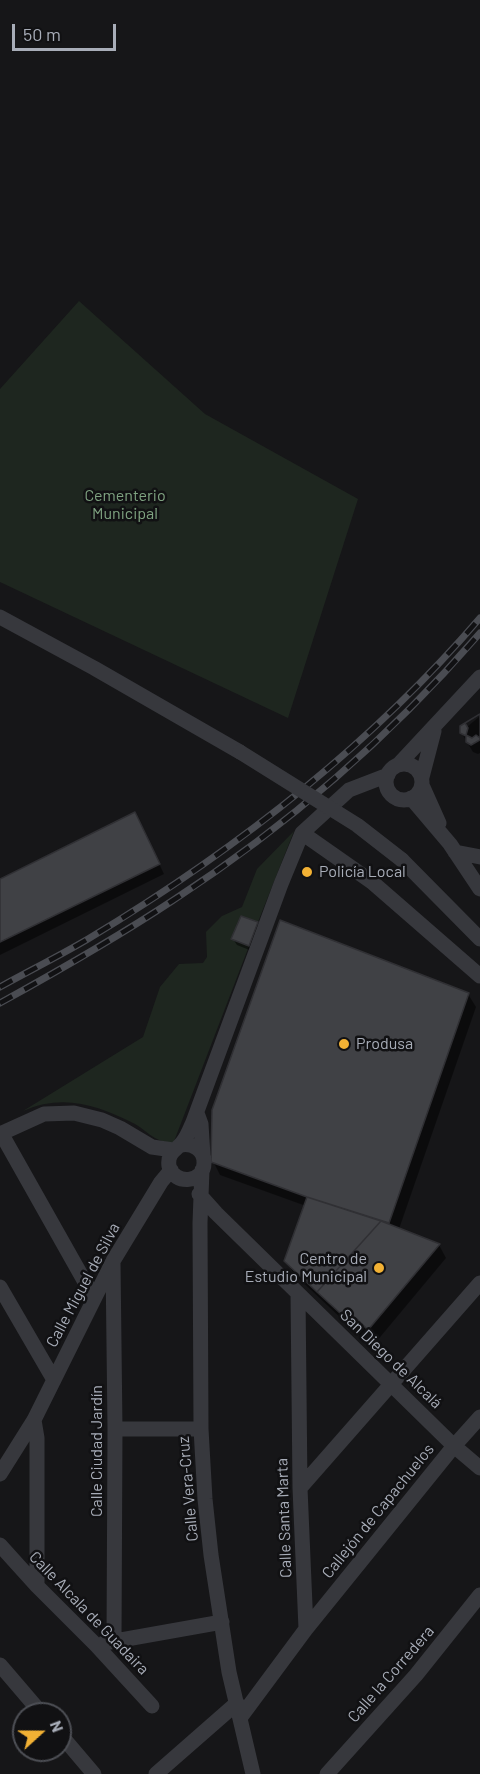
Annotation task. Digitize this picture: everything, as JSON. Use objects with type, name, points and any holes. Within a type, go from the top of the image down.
[{"type":"street","points":[[0,617],[240,752],[357,825],[402,860],[480,939]]},
{"type":"street","points":[[392,795],[387,786],[393,770],[480,677]]},
{"type":"street","points":[[349,790],[392,795],[401,799],[411,798],[418,793],[436,725]]},
{"type":"street","points":[[480,857],[452,848],[434,813],[422,781],[415,767],[410,764],[349,790],[302,833],[372,882],[480,976]]},
{"type":"street","points":[[411,798],[452,848],[480,889]]},
{"type":"street","name":"Calle Miguel de Silva","points":[[0,1474],[34,1420],[113,1261],[194,1122],[280,884],[302,833]]},
{"type":"street","points":[[94,1298],[0,1133],[44,1114],[74,1113],[102,1120],[120,1128],[152,1147],[154,1152],[174,1157],[194,1146],[198,1148],[203,1163],[195,1177],[186,1180],[177,1177],[174,1157]]},
{"type":"street","points":[[196,1113],[201,1124],[202,1197]]},
{"type":"street","name":"San Diego de Alcalá","points":[[186,1180],[298,1294],[454,1446],[480,1468]]},
{"type":"street","name":"Calle Vera-Cruz","points":[[202,1197],[200,1223],[201,1429],[205,1499],[229,1672],[253,1774]]},
{"type":"street","name":"Calle Ciudad Jardín","points":[[113,1261],[114,1640]]},
{"type":"street","points":[[300,1488],[480,1283]]},
{"type":"street","points":[[0,1287],[54,1380]]},
{"type":"street","name":"Calle Santa Marta","points":[[298,1294],[300,1488],[306,1629]]},
{"type":"street","name":"Callejón de Capachuelos","points":[[306,1629],[480,1417]]},
{"type":"street","points":[[34,1420],[37,1438],[37,1586]]},
{"type":"street","points":[[115,1429],[201,1429]]},
{"type":"street","name":"Calle Alcala de Guadaira","points":[[0,1545],[152,1706]]},
{"type":"street","name":"Calle la Corredera","points":[[327,1774],[416,1676],[480,1595]]},
{"type":"street","points":[[96,1645],[222,1622]]},
{"type":"street","points":[[156,1774],[238,1711],[306,1629]]},
{"type":"street","points":[[0,1665],[32,1702]]},
{"type":"street","points":[[72,1748],[94,1774]]},
{"type":"green space","name":"Cementerio Municipal","points":[[79,301],[205,414],[358,499],[288,718],[0,582],[0,389]]},
{"type":"green space","points":[[294,831],[258,922],[241,916],[232,939],[249,946],[173,1144],[157,1139],[121,1117],[94,1107],[66,1102],[52,1103],[23,1111],[143,1037],[160,987],[179,964],[203,963],[207,957],[206,932],[222,916],[242,907],[257,869]]},
{"type":"building","points":[[480,714],[480,740],[471,745],[466,742],[466,736],[460,733],[460,726]]},
{"type":"building","points":[[480,714],[480,738],[476,735],[472,738],[466,735],[468,728],[465,723]]},
{"type":"building","points":[[135,812],[160,864],[0,942],[0,879]]},
{"type":"building","points":[[241,916],[258,922],[249,946],[231,939]]},
{"type":"building","name":"Produsa","points":[[280,920],[469,993],[389,1223],[307,1197],[211,1162],[212,1110]]},
{"type":"building","points":[[307,1197],[381,1221],[317,1292],[284,1261]]},
{"type":"building","name":"Centro de Estudio Municipal","points":[[381,1221],[440,1244],[368,1330],[357,1319],[352,1324],[317,1292]]},
{"type":"railway","points":[[0,987],[142,906],[195,870],[297,794],[392,710],[480,618]]},
{"type":"railway","points":[[0,1003],[130,928],[256,842],[296,811],[373,744],[446,671],[480,633]]},
{"type":"place","name":"Policía Local","points":[[307,872]]},
{"type":"place","name":"Produsa","points":[[344,1044]]},
{"type":"place","name":"Centro de Estudio Municipal","points":[[379,1268]]}]
